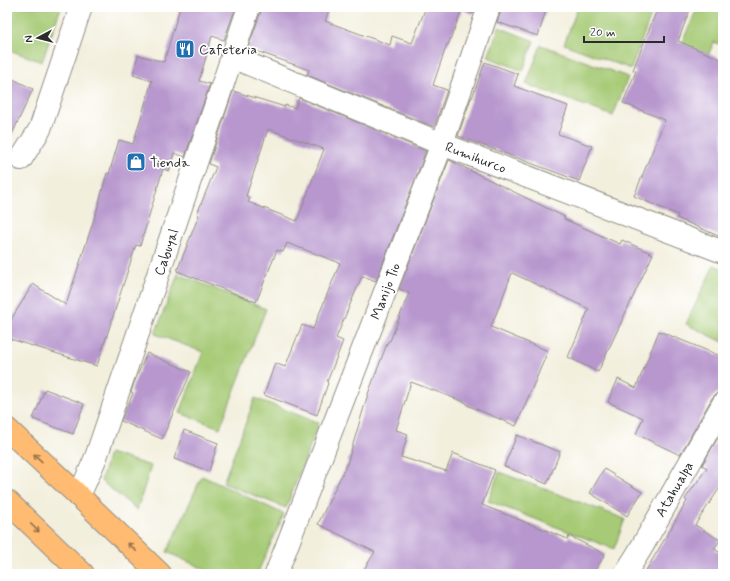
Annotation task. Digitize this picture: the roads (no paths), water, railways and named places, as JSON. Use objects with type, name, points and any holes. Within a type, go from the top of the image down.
[{"type":"highway","points":[[7,429],[160,574]]},
{"type":"highway","points":[[7,502],[83,574]]},
{"type":"street","points":[[21,159],[40,129],[81,7]]},
{"type":"street","name":"Cabuyal","points":[[79,496],[96,458],[249,7]]},
{"type":"street","name":"Manijo Tio","points":[[276,574],[442,144],[489,7]]},
{"type":"street","name":"Rumihurco","points":[[232,57],[442,144],[723,252]]},
{"type":"street","name":"Atahualpa","points":[[625,574],[723,404]]},
{"type":"place","name":"Cafeteria","points":[[185,49]]},
{"type":"place","name":"Tienda","points":[[136,162]]}]
